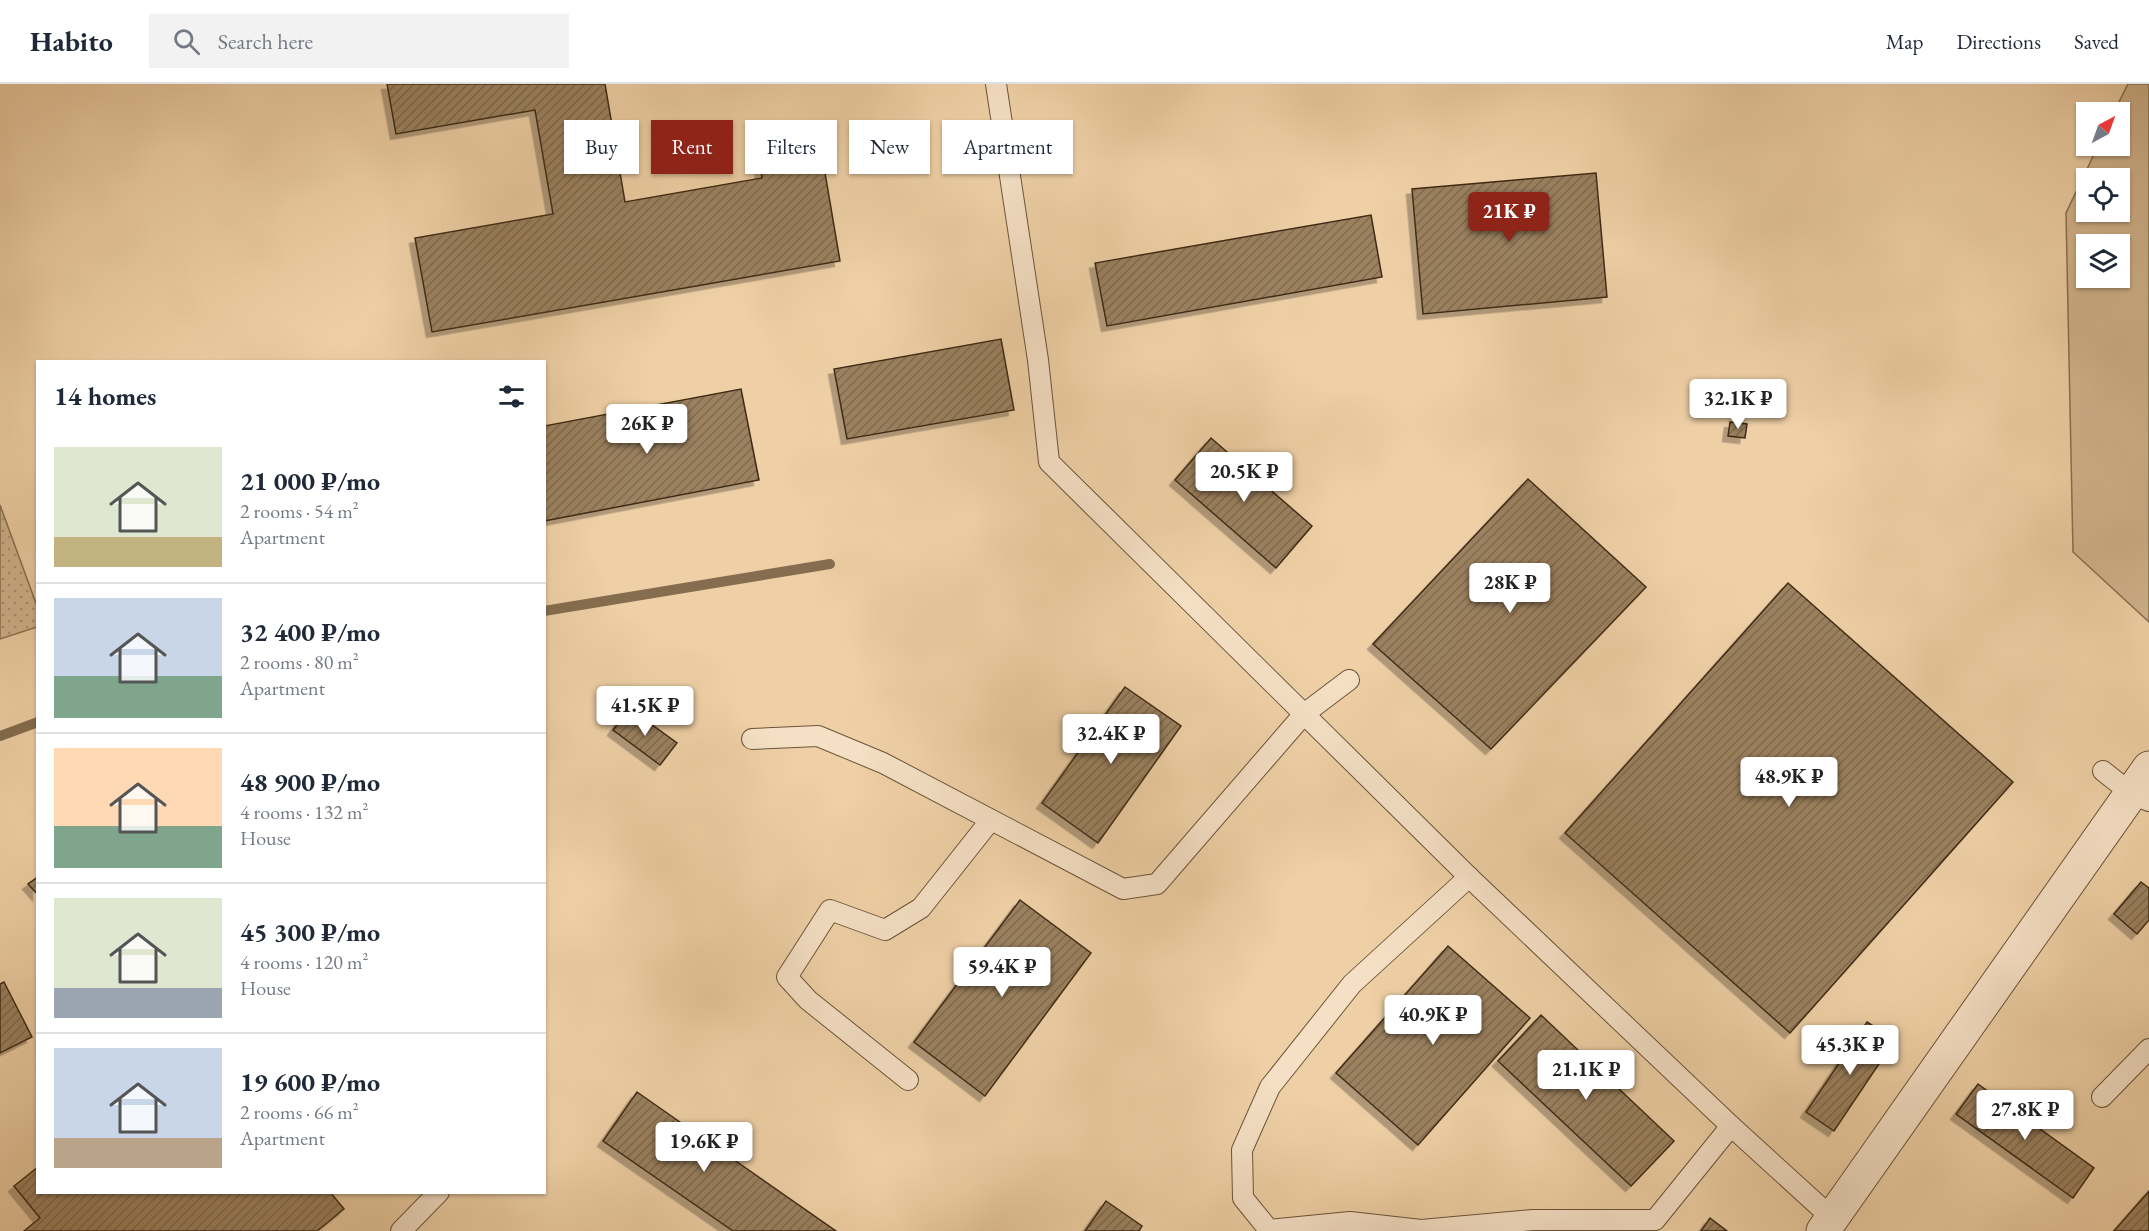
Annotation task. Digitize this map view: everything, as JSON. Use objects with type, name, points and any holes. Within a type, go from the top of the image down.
[{"type":"street","points":[[1828,1224],[2143,788]]},
{"type":"lane","points":[[996,84],[1038,360],[1049,462],[1469,877],[1731,1126],[1828,1224]]},
{"type":"lane","points":[[752,739],[818,736],[883,763],[1123,890],[1157,884],[1304,714],[1349,680]]},
{"type":"lane","points":[[2103,771],[2143,788]]},
{"type":"lane","points":[[908,1080],[808,1000],[788,977],[830,910],[885,930],[921,908],[990,821]]},
{"type":"lane","points":[[1469,877],[1352,984],[1270,1086],[1242,1150],[1244,1198],[1269,1230],[1350,1222],[1421,1230],[1533,1220],[1655,1220],[1731,1126]]},
{"type":"lane","points":[[2102,1097],[2149,1049]]},
{"type":"lane","points":[[401,1231],[437,1194]]},
{"type":"shaded area","points":[[2128,84],[2149,84],[2149,622],[2073,552],[2066,213],[2076,192],[2076,222],[2130,222],[2130,168],[2087,168],[2093,156],[2130,156],[2130,102],[2119,102]]},
{"type":"shaded area","points":[[0,505],[36,603],[36,627],[0,639]]},
{"type":"building","points":[[387,84],[605,84],[611,120],[564,120],[564,174],[620,174],[625,202],[762,178],[761,174],[825,174],[840,261],[432,332],[415,238],[553,214],[535,110],[396,134]]},
{"type":"building","points":[[1596,173],[1607,297],[1423,314],[1412,189]]},
{"type":"building","points":[[1371,215],[1382,277],[1107,326],[1095,263]]},
{"type":"building","points":[[1001,339],[1014,410],[847,439],[834,369]]},
{"type":"building","points":[[741,389],[759,480],[546,521],[546,426]]},
{"type":"building","points":[[1730,422],[1747,424],[1745,438],[1728,436]]},
{"type":"building","points":[[1211,438],[1312,526],[1276,568],[1175,480]]},
{"type":"building","points":[[1528,479],[1646,587],[1491,749],[1373,644]]},
{"type":"building","points":[[1788,583],[2013,782],[1790,1033],[1565,833]]},
{"type":"building","points":[[1125,687],[1181,726],[1098,843],[1042,803]]},
{"type":"building","points":[[629,708],[677,743],[660,765],[613,730]]},
{"type":"building","points":[[36,878],[36,893],[28,884]]},
{"type":"building","points":[[2141,882],[2149,888],[2149,920],[2137,934],[2114,914]]},
{"type":"building","points":[[1020,900],[1091,953],[985,1096],[914,1042]]},
{"type":"building","points":[[1448,946],[1530,1018],[1418,1145],[1336,1073]]},
{"type":"building","points":[[4,982],[32,1037],[0,1053],[0,984]]},
{"type":"building","points":[[1541,1015],[1674,1141],[1631,1186],[1498,1061]]},
{"type":"building","points":[[1867,1022],[1895,1040],[1834,1131],[1806,1112]]},
{"type":"building","points":[[1978,1084],[2094,1168],[2073,1198],[1956,1114]]},
{"type":"building","points":[[637,1092],[836,1231],[733,1231],[603,1141]]},
{"type":"building","points":[[36,1169],[36,1194],[332,1194],[344,1209],[317,1231],[24,1231],[40,1218],[14,1186]]},
{"type":"building","points":[[2149,1191],[2149,1231],[2114,1231]]},
{"type":"building","points":[[1106,1201],[1142,1226],[1139,1231],[1085,1231]]},
{"type":"building","points":[[1710,1218],[1727,1231],[1701,1231]]},
{"type":"waterway","points":[[546,611],[830,564]]},
{"type":"waterway","points":[[0,736],[36,723]]}]
